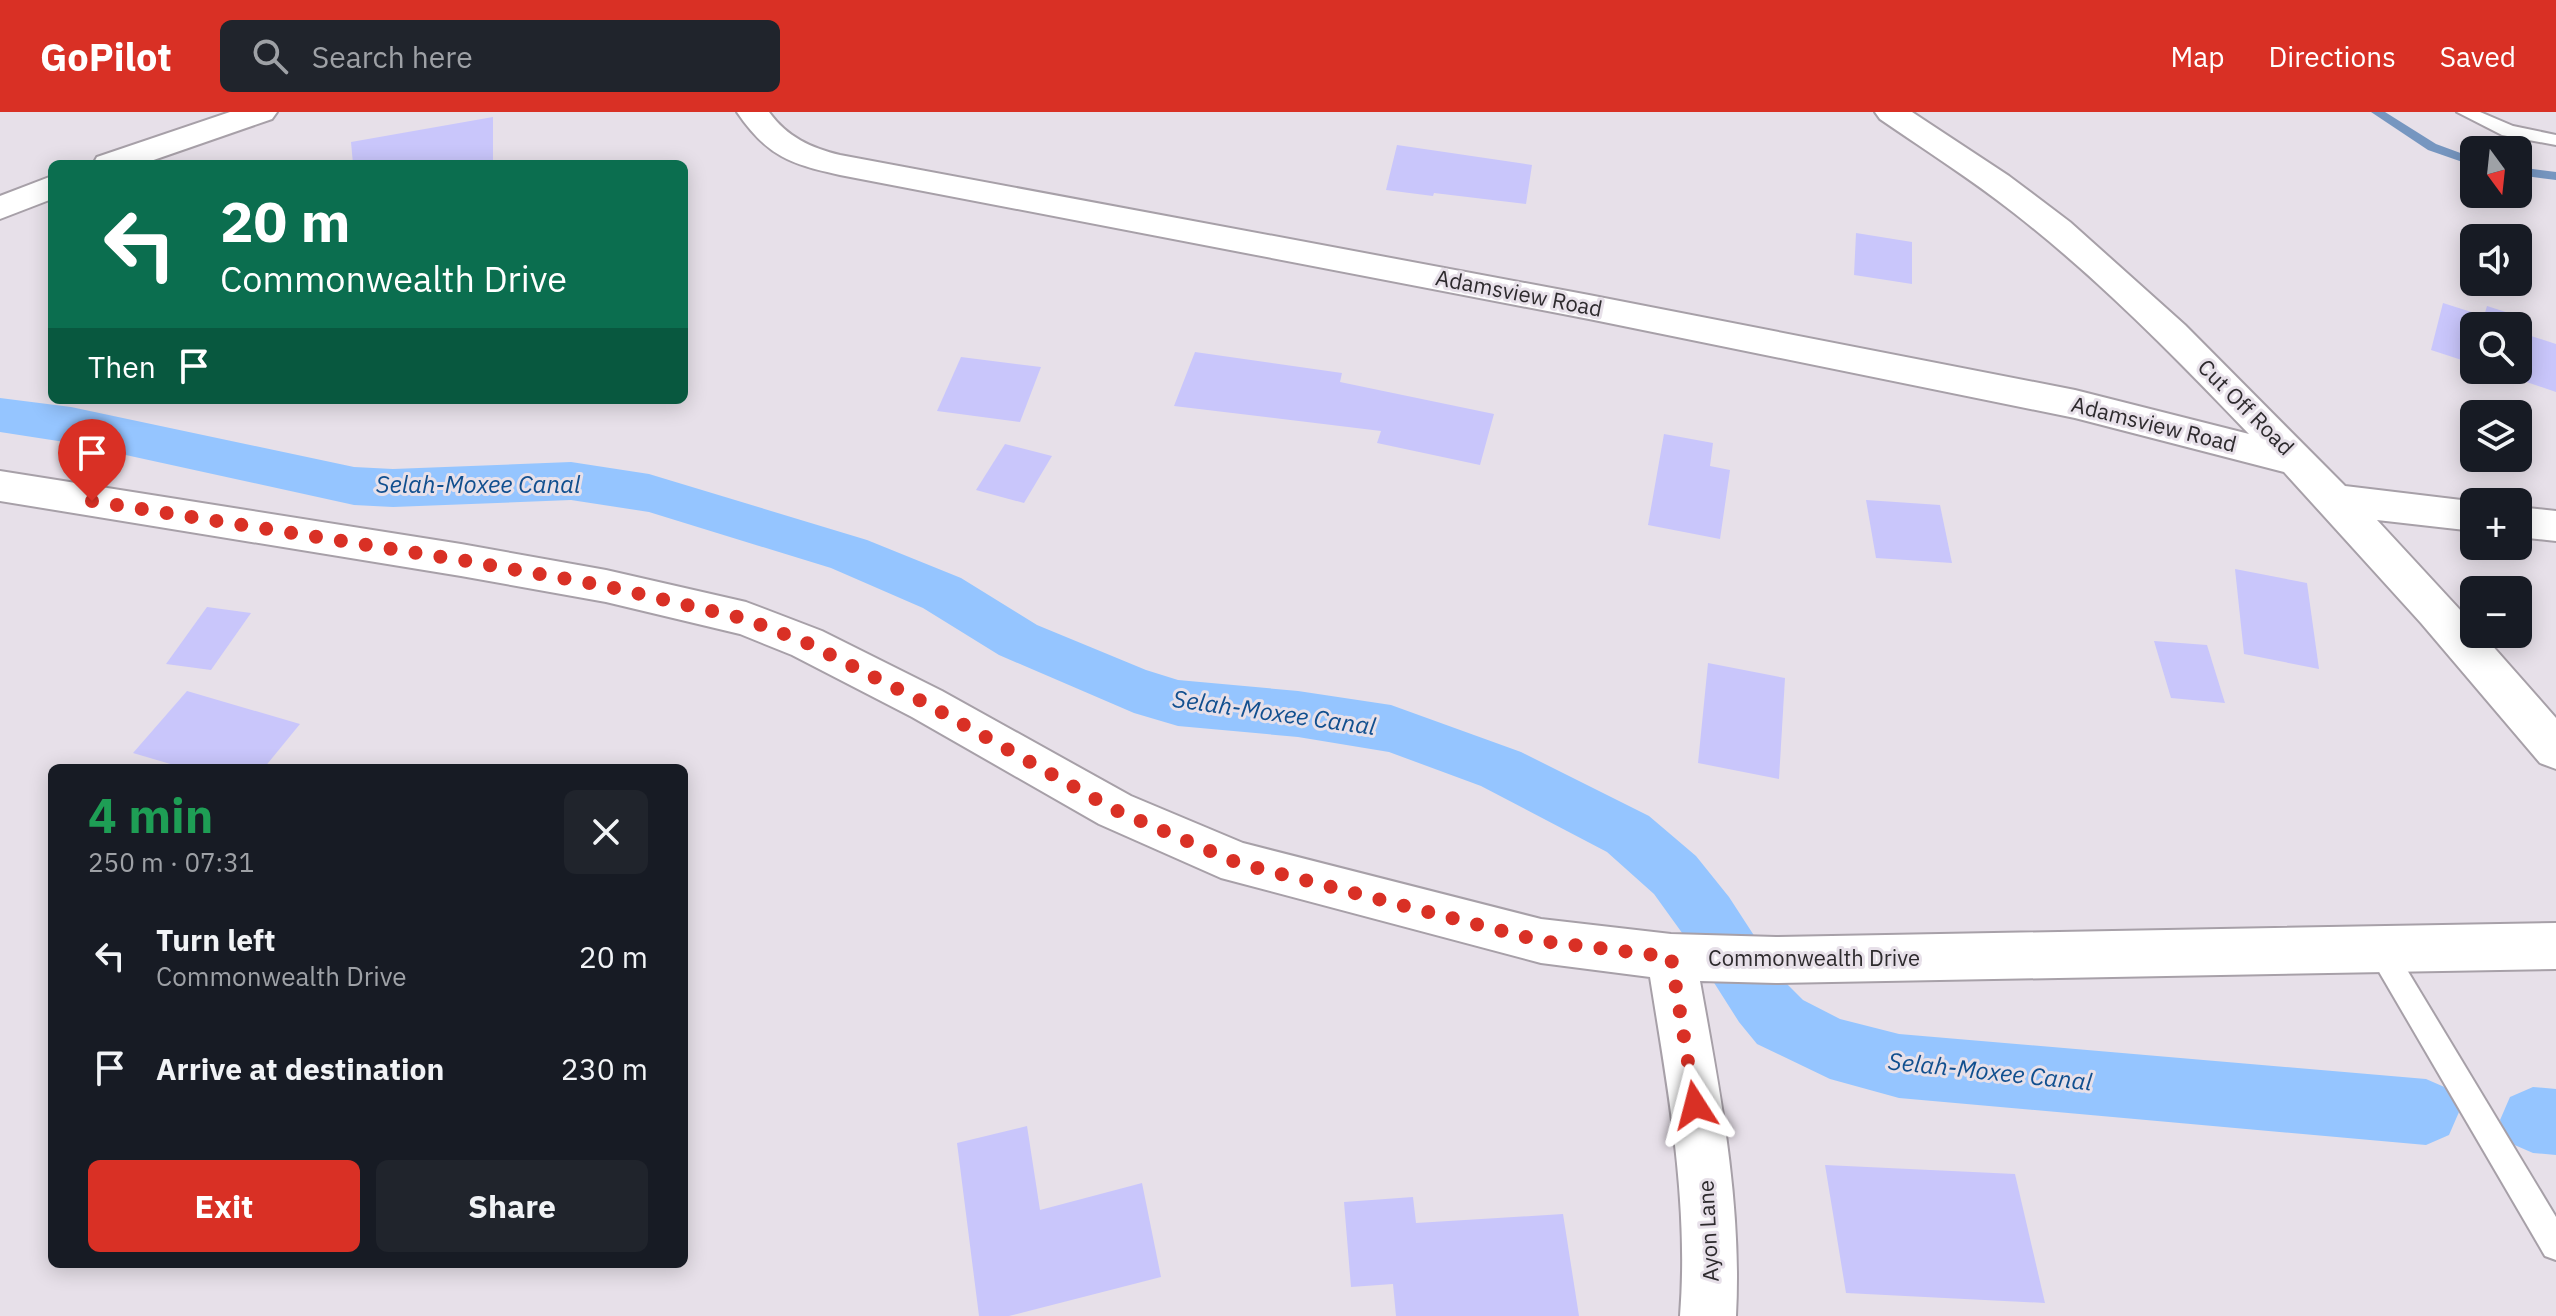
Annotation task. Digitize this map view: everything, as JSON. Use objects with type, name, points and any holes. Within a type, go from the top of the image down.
[{"type":"street","points":[[121,160],[261,112]]},
{"type":"street","name":"Adamsview Road","points":[[753,112],[766,132],[782,146],[807,158],[1589,307],[2075,404],[2299,461]]},
{"type":"street","name":"Cut Off Road","points":[[1891,112],[1997,183],[2073,245],[2177,339],[2299,461],[2434,606],[2556,750]]},
{"type":"street","points":[[0,208],[48,189]]},
{"type":"street","name":"Commonwealth Drive","points":[[0,486],[461,560],[606,586],[746,619],[807,643],[927,704],[1115,810],[1238,863],[1541,941],[1690,958],[1776,960],[2556,946]]},
{"type":"street","points":[[2335,500],[2460,514]]},
{"type":"street","points":[[2532,523],[2556,526]]},
{"type":"street","name":"Ayon Lane","points":[[1690,958],[1712,1278],[1708,1316]]},
{"type":"lane","points":[[2466,112],[2508,131],[2556,140]]},
{"type":"lane","points":[[2380,949],[2556,1245]]},
{"type":"building","points":[[493,117],[493,160],[353,160],[351,142]]},
{"type":"building","points":[[1397,145],[1532,165],[1526,204],[1386,190]]},
{"type":"building","points":[[1856,233],[1912,242],[1912,284],[1854,275]]},
{"type":"building","points":[[2443,303],[2471,312],[2460,312],[2460,359],[2431,350]]},
{"type":"building","points":[[2487,306],[2506,312],[2485,312]]},
{"type":"building","points":[[2532,336],[2556,344],[2556,392],[2532,384]]},
{"type":"building","points":[[1195,352],[1342,373],[1340,382],[1494,414],[1480,465],[1377,443],[1381,431],[1174,406]]},
{"type":"building","points":[[961,357],[1041,367],[1020,422],[937,411]]},
{"type":"building","points":[[1664,434],[1713,443],[1710,466],[1730,470],[1720,539],[1648,525]]},
{"type":"building","points":[[1005,444],[1052,456],[1024,503],[976,490]]},
{"type":"building","points":[[1866,500],[1940,505],[1952,563],[1876,558]]},
{"type":"building","points":[[2235,569],[2307,583],[2319,669],[2244,654]]},
{"type":"building","points":[[207,607],[251,613],[211,670],[166,664]]},
{"type":"building","points":[[2154,641],[2207,645],[2225,703],[2171,698]]},
{"type":"building","points":[[1708,663],[1785,678],[1779,779],[1698,763]]},
{"type":"building","points":[[187,691],[300,724],[267,764],[170,764],[133,753]]},
{"type":"building","points":[[1027,1126],[1040,1210],[1142,1183],[1161,1277],[1009,1316],[979,1316],[957,1143]]},
{"type":"building","points":[[1825,1165],[2015,1174],[2045,1303],[1846,1293]]},
{"type":"building","points":[[1413,1197],[1416,1223],[1563,1214],[1579,1316],[1396,1316],[1393,1284],[1351,1287],[1344,1202]]},
{"type":"waterway","points":[[2377,112],[2432,147],[2460,157]]},
{"type":"waterway","points":[[2532,173],[2556,176]]},
{"type":"waterway","name":"Selah-Moxee Canal","points":[[0,415],[71,425],[354,486],[393,488],[571,481],[649,493],[732,516],[849,554],[942,593],[1018,640],[1134,690],[1178,703],[1298,714],[1391,729],[1501,769],[1628,834],[1675,875],[1707,917],[1761,1001],[1780,1022],[1830,1048],[1899,1066],[2426,1112]]},
{"type":"waterway","name":"Selah-Moxee Canal","points":[[2533,1120],[2556,1122]]},
{"type":"route","points":[[92,501],[606,586],[746,619],[807,643],[927,704],[1115,810],[1238,863],[1541,941],[1671,957],[1695,1105]]}]
